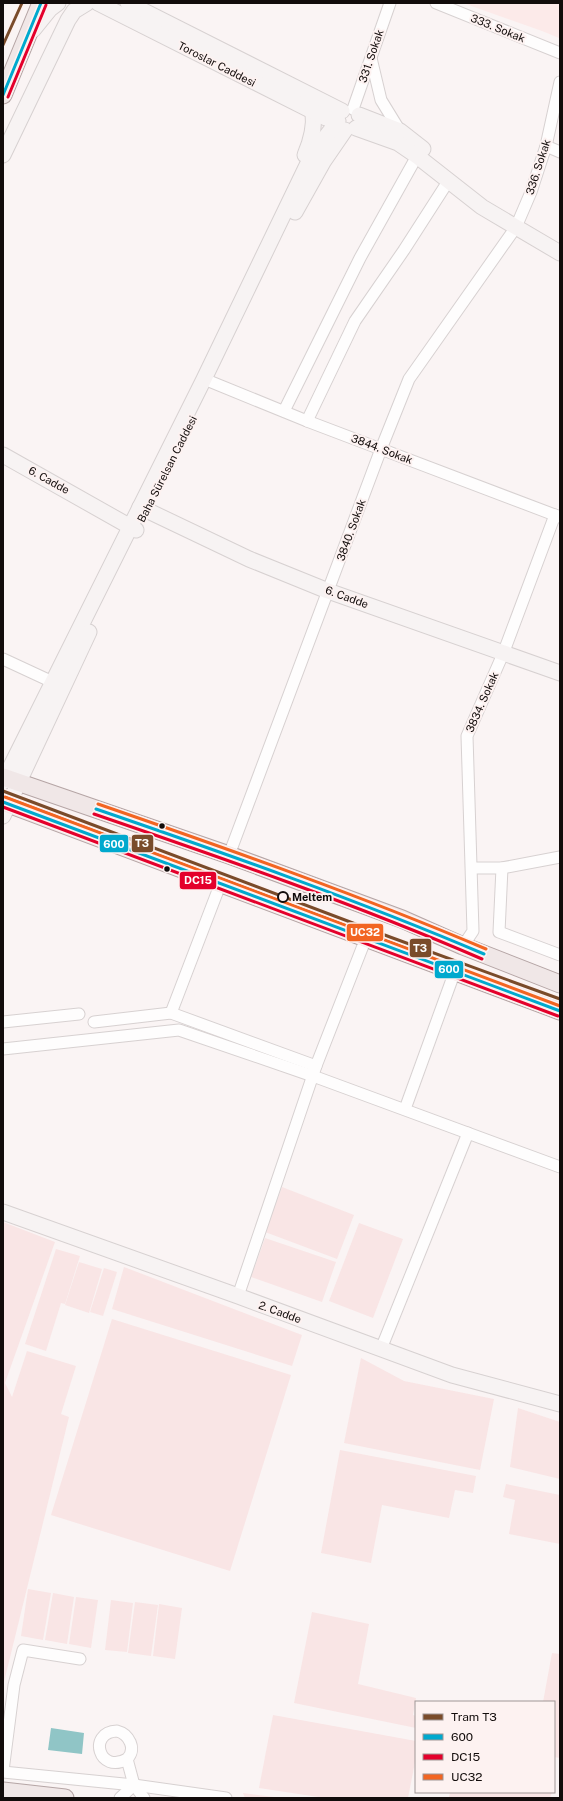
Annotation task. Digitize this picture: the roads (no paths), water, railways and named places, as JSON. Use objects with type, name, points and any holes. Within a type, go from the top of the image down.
[{"type":"main road","points":[[3,94],[41,3]]},
{"type":"main road","points":[[28,37],[50,9],[58,3]]},
{"type":"main road","points":[[3,155],[68,20],[74,11],[87,3]]},
{"type":"main road","name":"Toroslar Caddesi","points":[[98,3],[103,7],[326,118],[349,119],[400,131],[486,200],[516,227]]},
{"type":"main road","name":"Toroslar Caddesi","points":[[128,3],[349,119],[398,143],[449,180],[482,207],[560,253]]},
{"type":"main road","points":[[302,176],[304,156],[313,134],[313,112]]},
{"type":"main road","name":"Baha Sürelsan Caddesi","points":[[208,380],[313,153],[349,119]]},
{"type":"main road","name":"Baha Sürelsan Caddesi","points":[[5,808],[8,780],[58,685],[133,528],[297,207],[349,119]]},
{"type":"main road","name":"6. Cadde","points":[[3,454],[133,528]]},
{"type":"main road","name":"6. Cadde","points":[[143,508],[249,559],[328,591],[560,673]]},
{"type":"main road","points":[[8,780],[229,855],[402,920],[560,984]]},
{"type":"main road","points":[[5,808],[366,938],[560,1011]]},
{"type":"main road","name":"2. Cadde","points":[[3,1212],[238,1296],[452,1375],[560,1404]]},
{"type":"main road","points":[[3,1791],[65,1798]]},
{"type":"street","name":"331. Sokak","points":[[349,119],[390,3]]},
{"type":"street","name":"333. Sokak","points":[[436,3],[560,53]]},
{"type":"street","points":[[371,58],[381,100],[400,131]]},
{"type":"street","name":"336. Sokak","points":[[516,227],[531,192],[546,146],[560,82]]},
{"type":"street","points":[[546,146],[560,152]]},
{"type":"street","points":[[284,411],[360,258],[417,156]]},
{"type":"street","points":[[307,421],[355,321],[404,250],[449,180]]},
{"type":"street","name":"3840. Sokak","points":[[229,855],[381,449],[410,379],[516,227]]},
{"type":"street","name":"3844. Sokak","points":[[208,380],[307,421],[558,516]]},
{"type":"street","name":"3834. Sokak","points":[[463,946],[473,931],[467,736],[503,654],[558,516]]},
{"type":"street","points":[[3,659],[58,685]]},
{"type":"street","points":[[472,868],[502,868],[560,857]]},
{"type":"street","points":[[502,868],[499,932],[560,955]]},
{"type":"street","points":[[171,1013],[220,885]]},
{"type":"street","points":[[238,1296],[314,1071],[366,938]]},
{"type":"street","points":[[405,1109],[456,971]]},
{"type":"street","points":[[94,1022],[171,1013],[405,1109],[560,1167]]},
{"type":"street","points":[[3,1022],[79,1014]]},
{"type":"street","points":[[3,1049],[179,1030],[314,1071]]},
{"type":"street","points":[[381,1349],[468,1133]]},
{"type":"street","points":[[80,1659],[23,1650],[14,1685],[3,1772],[134,1786],[226,1798]]},
{"type":"street","points":[[127,1759],[134,1786],[144,1798]]},
{"type":"street","points":[[120,1798],[134,1786]]},
{"type":"water","points":[[51,1728],[84,1733],[82,1754],[48,1750]]},
{"type":"tram line","name":"T3","points":[[3,45],[22,3]]},
{"type":"tram line","name":"T3","points":[[3,791],[390,937],[560,999]]},
{"type":"place","name":"Meltem","points":[[283,897]]}]
